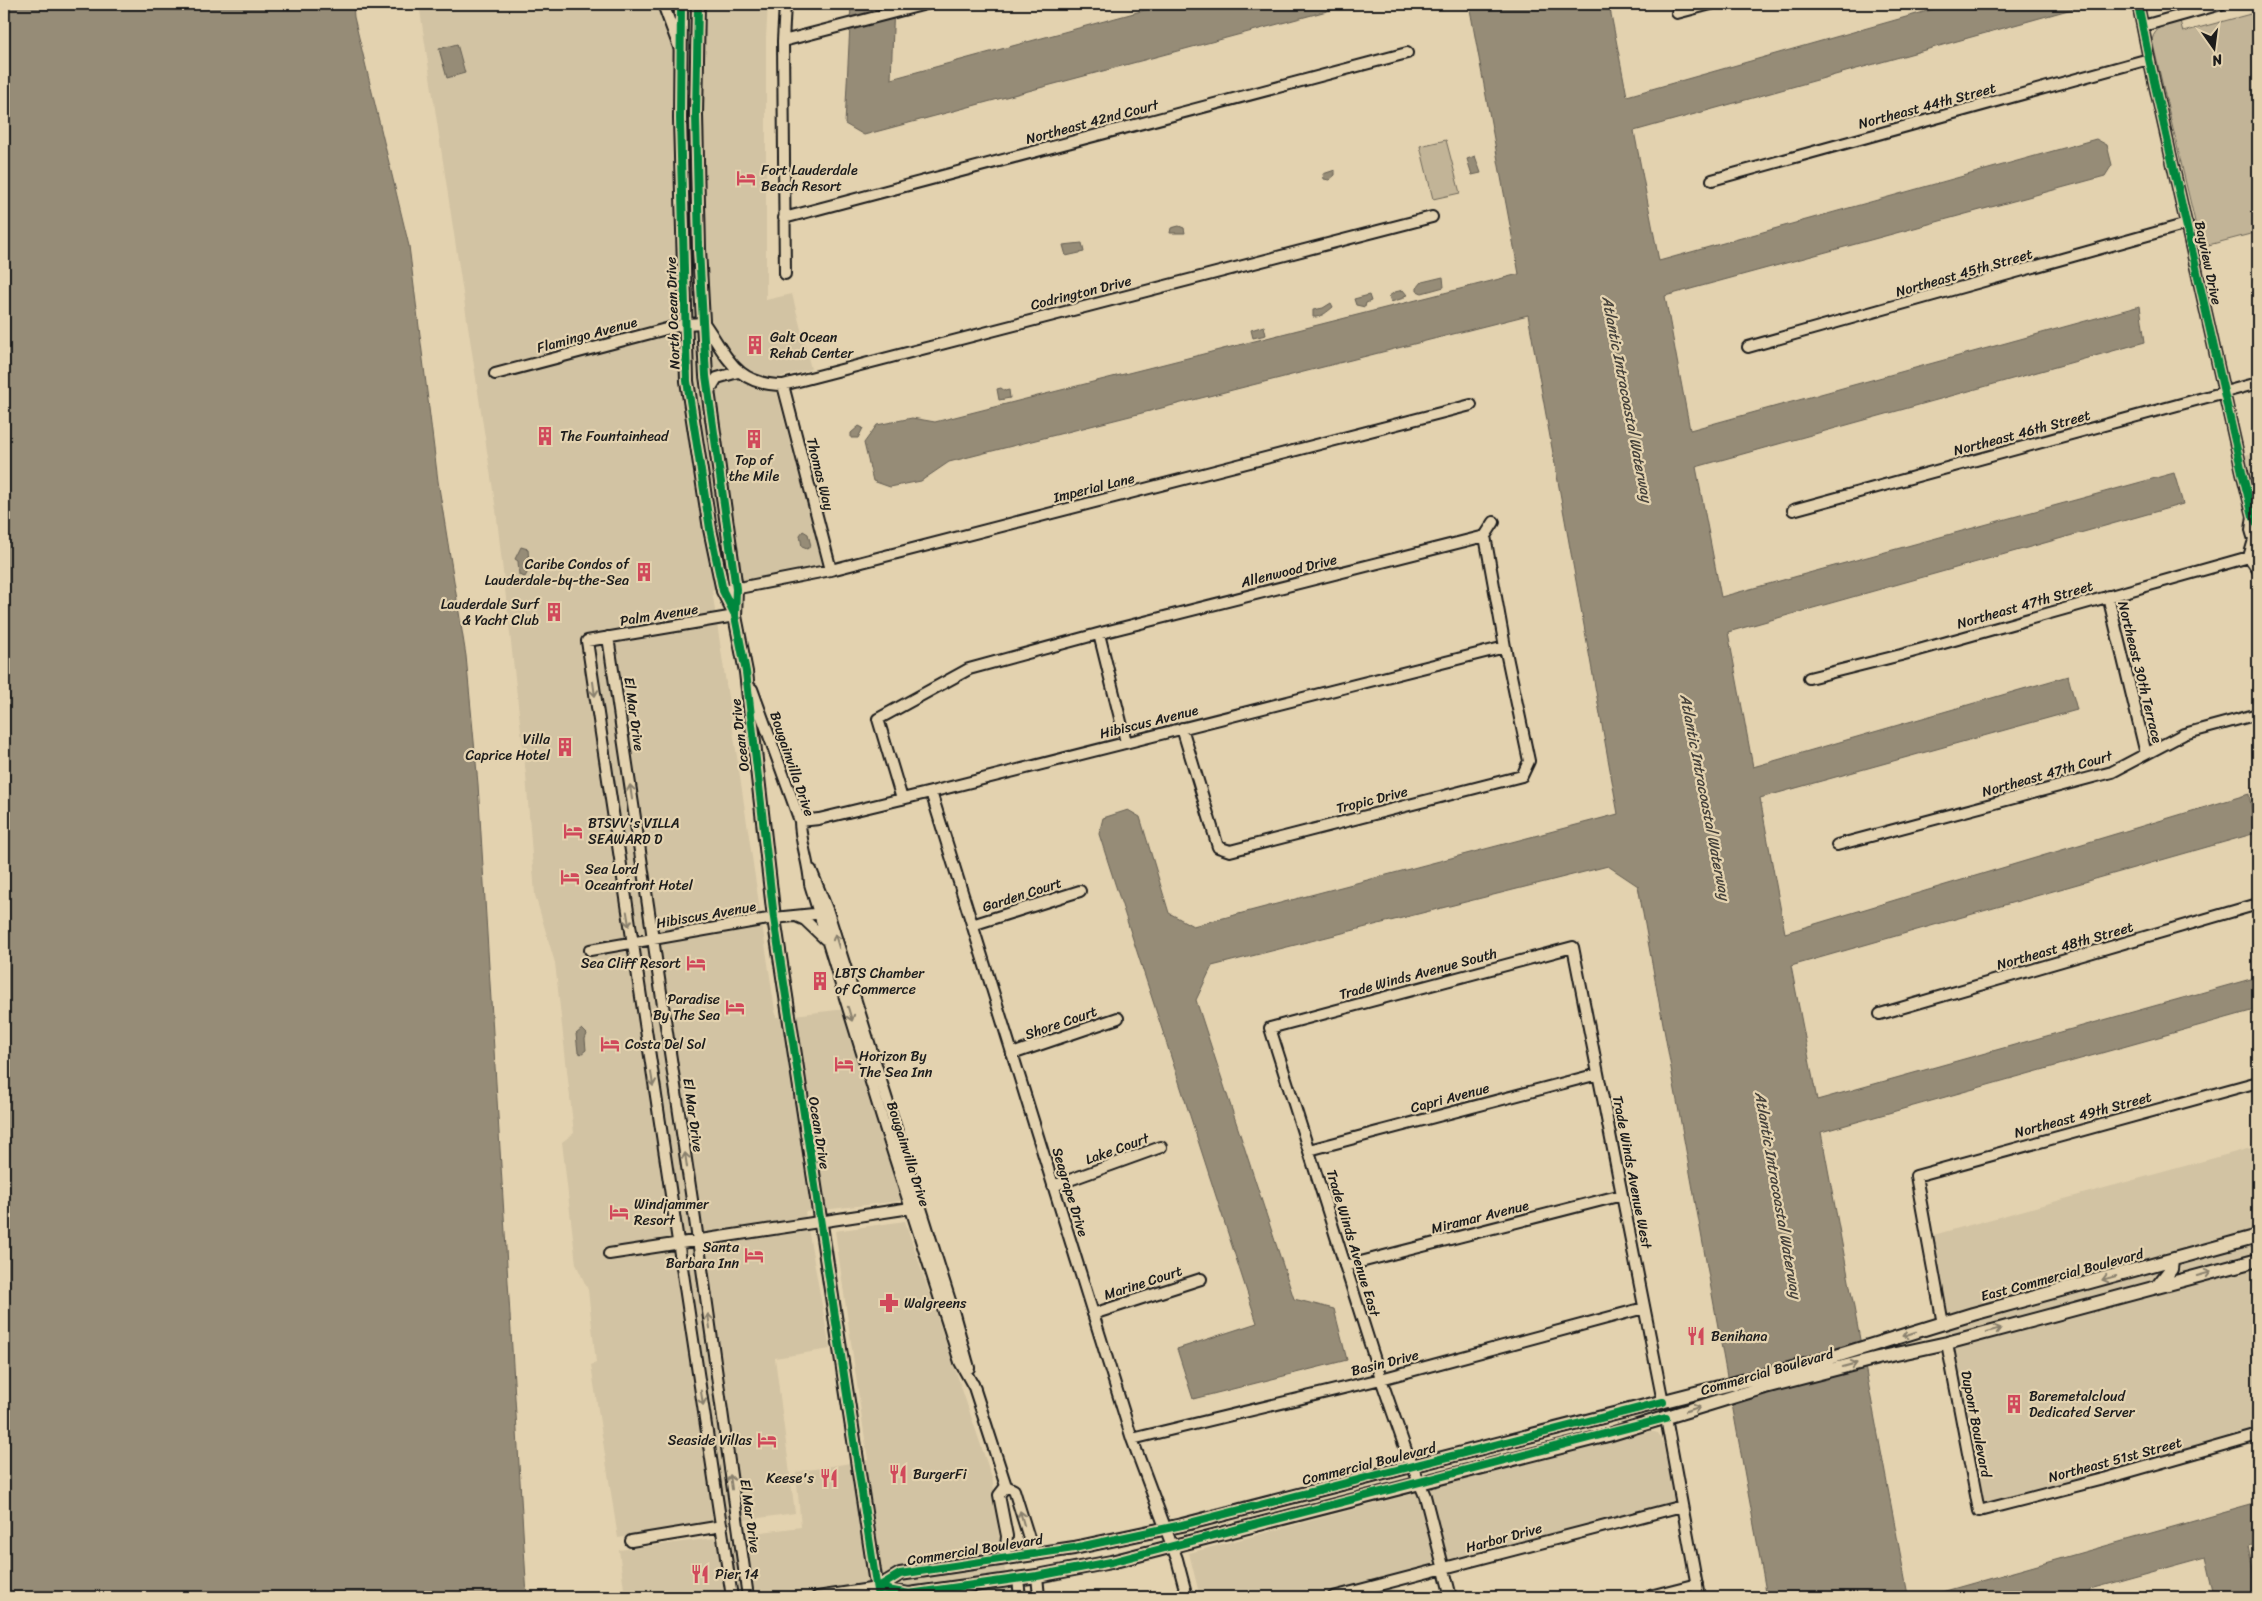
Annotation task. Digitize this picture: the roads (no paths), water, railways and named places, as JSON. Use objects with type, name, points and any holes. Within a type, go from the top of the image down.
[{"type":"main road","name":"North Ocean Drive","points":[[681,4],[680,119],[685,324],[691,416],[710,529],[729,590],[746,672]]},
{"type":"main road","name":"North Ocean Drive","points":[[698,4],[696,124],[698,249],[708,393],[729,590]]},
{"type":"main road","name":"Ocean Drive","points":[[746,672],[774,918],[877,1593]]},
{"type":"main road","name":"East Commercial Boulevard","points":[[1876,1351],[1973,1314],[2258,1236]]},
{"type":"main road","points":[[2179,1281],[2180,1272],[2185,1265],[2200,1253]]},
{"type":"main road","points":[[1876,1351],[1947,1343],[2258,1260]]},
{"type":"main road","points":[[2157,1287],[2171,1268],[2172,1261]]},
{"type":"main road","points":[[1947,1343],[1949,1334],[1973,1314]]},
{"type":"main road","name":"Commercial Boulevard","points":[[877,1593],[900,1574],[1108,1542],[1663,1402],[1718,1394],[1876,1351]]},
{"type":"main road","name":"Commercial Boulevard","points":[[877,1593],[909,1594],[1037,1576],[1111,1562],[1646,1424],[1666,1418],[1718,1394]]},
{"type":"main road","points":[[1646,1424],[1659,1411],[1663,1402]]},
{"type":"main road","points":[[1018,1579],[1023,1565],[1034,1554]]},
{"type":"street","points":[[663,4],[680,49]]},
{"type":"street","points":[[785,4],[783,40],[785,274]]},
{"type":"street","points":[[783,40],[926,4]]},
{"type":"street","points":[[1677,13],[1711,4]]},
{"type":"street","name":"Bayview Drive","points":[[2138,4],[2224,392],[2253,516],[2258,526]]},
{"type":"street","points":[[2143,26],[2221,4]]},
{"type":"street","name":"Northeast 42nd Court","points":[[784,218],[1407,53]]},
{"type":"street","name":"Northeast 44th Street","points":[[1712,180],[2149,59]]},
{"type":"street","name":"Codrington Drive","points":[[738,372],[766,385],[783,385],[1432,217]]},
{"type":"street","name":"Northeast 45th Street","points":[[1748,347],[2187,224]]},
{"type":"street","points":[[685,324],[704,323],[738,372],[718,378],[708,393]]},
{"type":"street","name":"Flamingo Avenue","points":[[495,374],[685,324]]},
{"type":"street","name":"Northeast 46th Street","points":[[1793,510],[2258,383]]},
{"type":"street","name":"Thomas Way","points":[[783,385],[831,570]]},
{"type":"street","name":"Imperial Lane","points":[[729,590],[831,570],[1470,405]]},
{"type":"street","name":"Bayview Drive","points":[[2253,516],[2252,530],[2255,558]]},
{"type":"street","points":[[1494,522],[1485,536],[1505,647]]},
{"type":"street","name":"Allenwood Drive","points":[[902,799],[878,719],[969,669],[1485,536]]},
{"type":"street","name":"Northeast 47th Street","points":[[1809,678],[1901,655],[2108,596],[2255,558]]},
{"type":"street","name":"Northeast 30th Terrace","points":[[2108,596],[2146,754]]},
{"type":"street","name":"Palm Avenue","points":[[632,942],[587,641],[735,616]]},
{"type":"street","points":[[1099,634],[1126,742]]},
{"type":"street","name":"El Mar Drive","points":[[608,637],[698,1240],[748,1597]]},
{"type":"street","name":"Hibiscus Avenue","points":[[800,821],[819,819],[931,792],[1505,647]]},
{"type":"street","name":"Tropic Drive","points":[[1182,728],[1218,847],[1230,850],[1258,843],[1522,776],[1529,761],[1505,647]]},
{"type":"street","name":"Bougainvilla Drive","points":[[746,672],[800,821],[800,833],[809,866],[810,884],[823,913],[915,1207]]},
{"type":"street","name":"Northeast 47th Court","points":[[1837,845],[2112,772],[2184,734],[2258,714]]},
{"type":"street","name":"Seagrape Drive","points":[[931,792],[1132,1439],[1172,1546],[1187,1597]]},
{"type":"street","name":"Garden Court","points":[[972,925],[1080,890]]},
{"type":"street","name":"Northeast 48th Street","points":[[1880,1014],[2258,904]]},
{"type":"street","name":"Hibiscus Avenue","points":[[590,950],[774,918],[823,913]]},
{"type":"street","name":"Bougainvilla Drive","points":[[823,913],[826,940],[915,1207],[952,1307],[975,1389],[1006,1486],[999,1494],[1007,1536],[1005,1558]]},
{"type":"street","points":[[795,916],[805,920],[826,940]]},
{"type":"street","points":[[632,942],[732,1597]]},
{"type":"street","name":"Trade Winds Avenue South","points":[[1270,1028],[1573,947]]},
{"type":"street","name":"Trade Winds Avenue West","points":[[1573,947],[1663,1402]]},
{"type":"street","name":"Shore Court","points":[[1012,1054],[1118,1018]]},
{"type":"street","name":"Trade Winds Avenue East","points":[[1270,1028],[1381,1379],[1412,1466],[1425,1496],[1444,1568]]},
{"type":"street","name":"Capri Avenue","points":[[1309,1150],[1598,1074]]},
{"type":"street","name":"Northeast 49th Street","points":[[1943,1324],[1916,1176],[2258,1082]]},
{"type":"street","name":"Lake Court","points":[[1053,1186],[1161,1147]]},
{"type":"street","name":"Miramar Avenue","points":[[1345,1266],[1622,1195]]},
{"type":"street","points":[[609,1254],[915,1207]]},
{"type":"street","name":"Marine Court","points":[[1093,1314],[1201,1278]]},
{"type":"street","name":"Basin Drive","points":[[1132,1439],[1381,1379],[1644,1308]]},
{"type":"street","name":"Dupont Boulevard","points":[[1947,1343],[1979,1510]]},
{"type":"street","points":[[1666,1418],[1699,1597]]},
{"type":"street","name":"Northeast 51st Street","points":[[1979,1510],[2107,1478],[2258,1435]]},
{"type":"street","points":[[1006,1486],[1014,1490],[1034,1554]]},
{"type":"street","name":"Harbor Drive","points":[[1333,1597],[1682,1506]]},
{"type":"street","points":[[631,1541],[722,1526]]},
{"type":"street","points":[[1444,1568],[1451,1597]]},
{"type":"street","points":[[1037,1576],[1039,1597]]},
{"type":"street","points":[[1018,1579],[1020,1597]]},
{"type":"street","points":[[1646,1597],[1697,1584]]},
{"type":"street","name":"Commercial Boulevard","points":[[817,1597],[877,1593]]},
{"type":"water","points":[[4,4],[353,4],[354,17],[409,246],[438,481],[466,656],[478,784],[527,1597],[4,1597]]},
{"type":"water","points":[[851,4],[894,4],[891,79],[1167,4],[1353,4],[864,135],[845,124]]},
{"type":"water","name":"Atlantic Intracoastal Waterway","points":[[1469,4],[1609,4],[1627,96],[1952,4],[2074,4],[2072,9],[1634,131],[1659,261],[2096,139],[2107,145],[2112,165],[2105,176],[1665,296],[1690,430],[2140,306],[2145,342],[1696,467],[1721,597],[2174,473],[2183,504],[1728,632],[1753,767],[2068,676],[2077,710],[1760,798],[1785,933],[2249,794],[2256,833],[1791,966],[1817,1100],[2258,977],[2258,1009],[1821,1132],[1908,1595],[1910,1597],[1767,1597],[1638,886],[1608,866],[1212,966],[1196,1000],[1294,1299],[1334,1309],[1347,1360],[1193,1399],[1177,1349],[1257,1323],[1099,834],[1103,818],[1128,810],[1140,817],[1169,913],[1193,926],[1618,814],[1528,315],[949,462],[921,481],[890,487],[873,481],[864,443],[877,425],[912,418],[935,422],[1519,274]]},
{"type":"water","points":[[457,44],[465,73],[447,78],[439,49]]},
{"type":"water","points":[[1475,156],[1481,173],[1472,175],[1467,159]]},
{"type":"water","points":[[1335,170],[1335,175],[1329,180],[1324,179],[1323,174]]},
{"type":"water","points":[[1179,226],[1184,228],[1185,233],[1170,233],[1171,228]]},
{"type":"water","points":[[1082,243],[1084,252],[1066,256],[1063,245]]},
{"type":"water","points":[[1443,277],[1444,287],[1422,293],[1417,291],[1422,282]]},
{"type":"water","points":[[1403,290],[1407,295],[1404,298],[1391,302],[1389,296]]},
{"type":"water","points":[[1369,295],[1371,301],[1366,303],[1365,307],[1356,305],[1354,299]]},
{"type":"water","points":[[1331,303],[1333,307],[1327,312],[1313,317],[1313,310],[1323,308]]},
{"type":"water","points":[[1264,326],[1266,335],[1253,338],[1251,330]]},
{"type":"water","points":[[1001,388],[1005,391],[1009,390],[1010,398],[999,400],[997,389]]},
{"type":"water","points":[[859,426],[863,428],[858,438],[851,438],[851,433]]},
{"type":"water","points":[[803,531],[808,534],[811,546],[807,549],[802,547],[800,535]]},
{"type":"water","points":[[521,547],[528,549],[529,563],[532,564],[525,577],[519,575],[518,561],[515,559]]},
{"type":"water","points":[[582,1029],[587,1034],[585,1039],[586,1050],[581,1054],[578,1052],[576,1034]]},
{"type":"water","points":[[2258,1503],[2258,1542],[2248,1545],[2258,1597],[2215,1597],[2206,1557],[2090,1589],[2087,1597],[1924,1597]]},
{"type":"place","name":"Fort Lauderdale Beach Resort","points":[[746,178]]},
{"type":"place","name":"Galt Ocean Rehab Center","points":[[755,345]]},
{"type":"place","name":"The Fountainhead","points":[[545,436]]},
{"type":"place","name":"Top of the Mile","points":[[754,439]]},
{"type":"place","name":"Caribe Condos of Lauderdale-by-the-Sea","points":[[644,572]]},
{"type":"place","name":"Lauderdale Surf & Yacht Club","points":[[554,612]]},
{"type":"place","name":"Villa Caprice Hotel","points":[[565,747]]},
{"type":"place","name":"BTSVV's VILLA SEAWARD D","points":[[573,831]]},
{"type":"place","name":"Sea Lord Oceanfront Hotel","points":[[570,877]]},
{"type":"place","name":"Sea Cliff Resort","points":[[696,963]]},
{"type":"place","name":"LBTS Chamber of Commerce","points":[[820,981]]},
{"type":"place","name":"Paradise By The Sea","points":[[735,1007]]},
{"type":"place","name":"Costa Del Sol","points":[[610,1044]]},
{"type":"place","name":"Horizon By The Sea Inn","points":[[844,1064]]},
{"type":"place","name":"Windjammer Resort","points":[[619,1212]]},
{"type":"place","name":"Santa Barbara Inn","points":[[754,1255]]},
{"type":"place","name":"Walgreens","points":[[889,1303]]},
{"type":"place","name":"Benihana","points":[[1696,1336]]},
{"type":"place","name":"Baremetalcloud Dedicated Server","points":[[2014,1404]]},
{"type":"place","name":"Seaside Villas","points":[[767,1440]]},
{"type":"place","name":"BurgerFi","points":[[898,1474]]},
{"type":"place","name":"Keese's","points":[[829,1478]]},
{"type":"place","name":"Pier 14","points":[[700,1574]]}]
